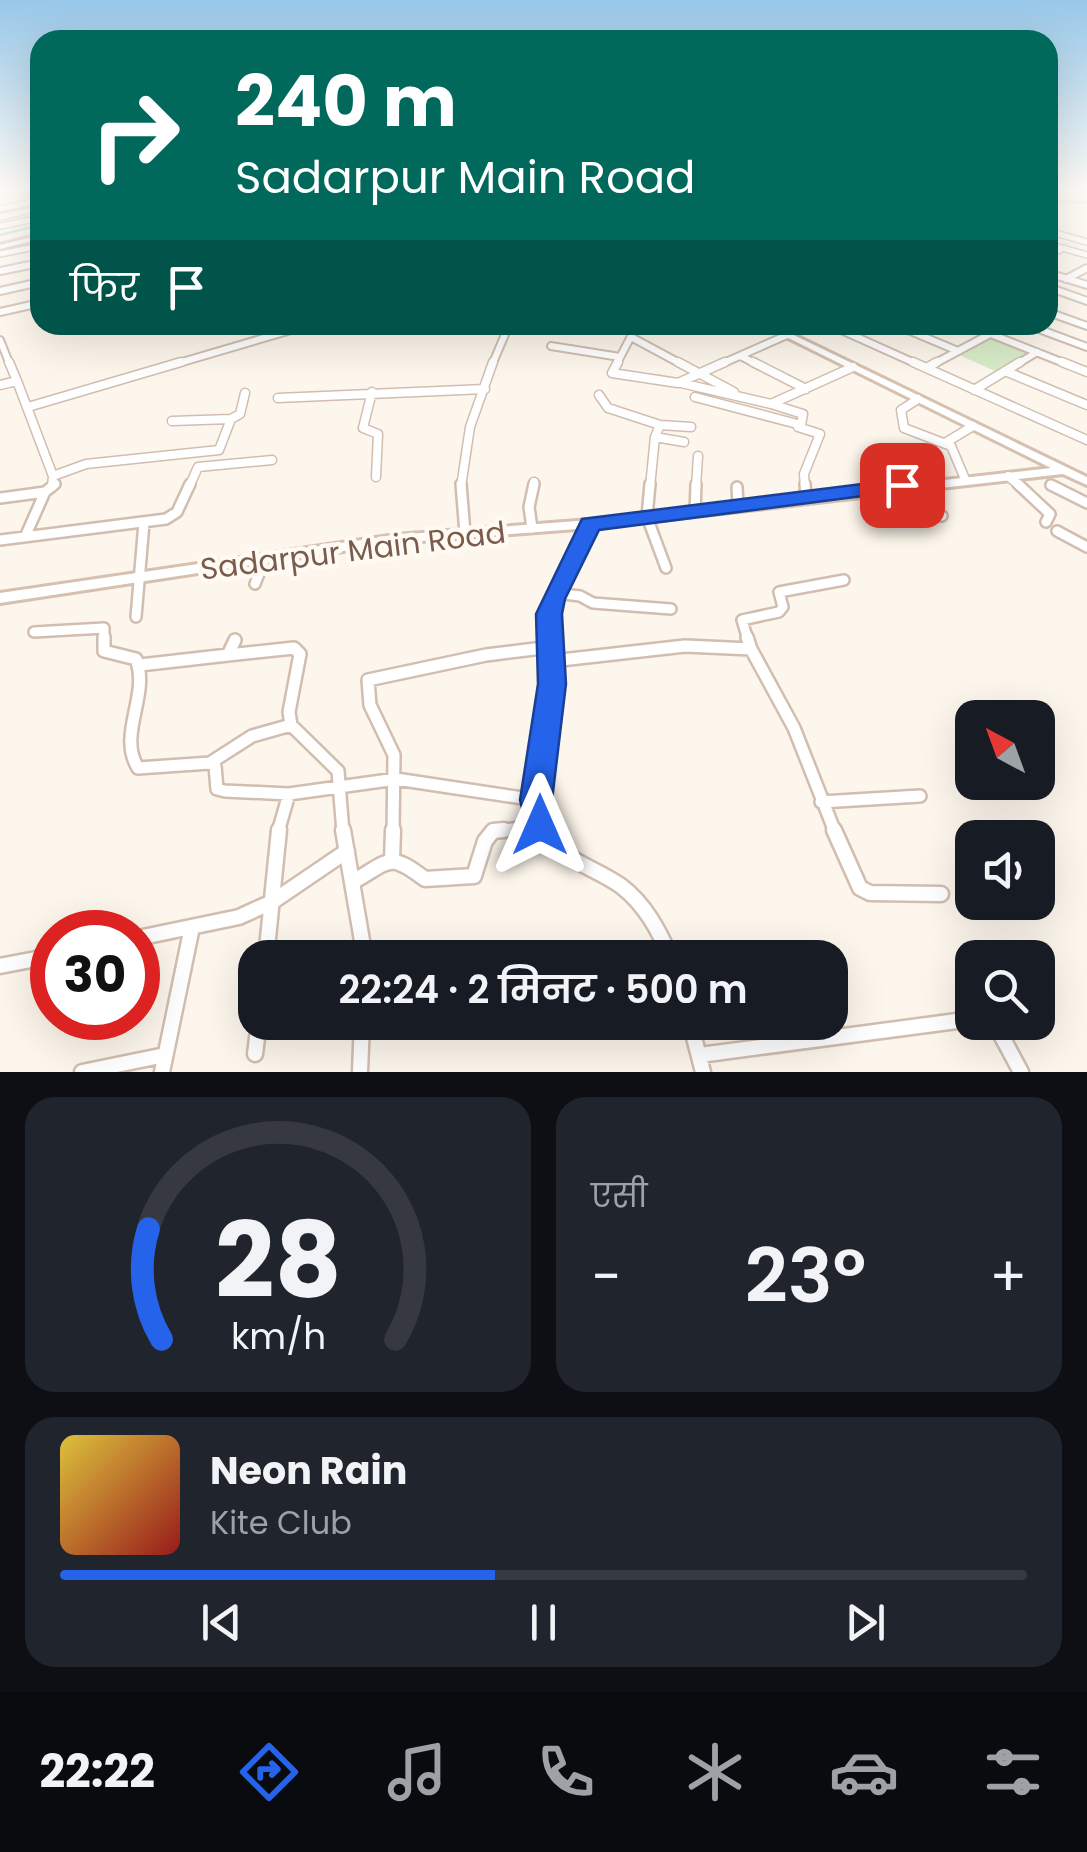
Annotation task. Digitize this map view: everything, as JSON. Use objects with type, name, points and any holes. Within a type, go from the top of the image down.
[{"type":"street","points":[[0,250],[29,239]]},
{"type":"street","points":[[1058,246],[1087,256]]},
{"type":"street","points":[[0,250],[30,247]]},
{"type":"street","points":[[1058,251],[1064,248]]},
{"type":"street","points":[[0,250],[2,271],[30,265]]},
{"type":"street","points":[[1066,278],[1086,269]]},
{"type":"street","points":[[1058,275],[1087,286]]},
{"type":"street","points":[[0,291],[30,284]]},
{"type":"street","points":[[1058,290],[1087,300]]},
{"type":"street","points":[[0,312],[30,305]]},
{"type":"street","points":[[1058,316],[1087,326]]},
{"type":"street","points":[[28,408],[274,335]]},
{"type":"street","points":[[466,534],[458,501],[459,477],[470,428],[505,335]]},
{"type":"street","points":[[796,335],[1087,477]]},
{"type":"street","points":[[852,335],[1087,440]]},
{"type":"street","points":[[920,335],[958,351]]},
{"type":"street","points":[[926,368],[988,335]]},
{"type":"street","points":[[993,335],[1087,372]]},
{"type":"street","points":[[1055,335],[1087,347]]},
{"type":"street","points":[[678,383],[787,336],[1064,470],[1087,477]]},
{"type":"street","points":[[690,427],[660,425],[608,408],[602,391],[631,337],[750,400]]},
{"type":"street","points":[[0,340],[55,485],[45,492],[0,498]]},
{"type":"street","points":[[550,346],[620,357]]},
{"type":"street","points":[[974,390],[1037,352]]},
{"type":"street","points":[[741,356],[806,389]]},
{"type":"street","points":[[771,404],[853,368]]},
{"type":"street","points":[[1005,371],[1087,405]]},
{"type":"street","points":[[612,372],[771,404],[804,414],[806,417],[798,427]]},
{"type":"street","points":[[0,386],[16,381]]},
{"type":"street","points":[[278,398],[485,389]]},
{"type":"street","points":[[372,392],[363,428],[378,434],[376,477]]},
{"type":"street","points":[[172,421],[231,419],[240,414],[245,393]]},
{"type":"street","points":[[695,397],[820,434],[804,474],[806,497]]},
{"type":"street","points":[[918,399],[901,410],[904,428],[955,450],[966,479]]},
{"type":"street","points":[[214,465],[231,419]]},
{"type":"street","points":[[660,425],[655,437],[647,517],[666,568]]},
{"type":"street","points":[[946,443],[973,426]]},
{"type":"street","points":[[655,437],[684,442]]},
{"type":"street","points":[[52,476],[86,464],[219,450]]},
{"type":"street","points":[[695,512],[698,456]]},
{"type":"street","points":[[0,540],[173,516],[196,468],[272,460]]},
{"type":"street","name":"Sadarpur Main Road","points":[[0,598],[396,539],[590,524],[902,485],[1064,470]]},
{"type":"street","points":[[1008,476],[1046,508],[1050,514],[1046,522]]},
{"type":"street","points":[[532,528],[529,507],[534,482]]},
{"type":"street","points":[[1050,484],[1087,503]]},
{"type":"street","points":[[902,485],[925,508],[942,516]]},
{"type":"street","points":[[737,487],[738,506]]},
{"type":"street","points":[[25,538],[45,492]]},
{"type":"street","points":[[136,617],[144,523]]},
{"type":"street","points":[[590,524],[549,614],[550,719],[536,800],[540,825],[562,853],[616,882],[640,903],[663,940]]},
{"type":"street","points":[[1056,531],[1087,546]]},
{"type":"street","points":[[255,584],[264,561]]},
{"type":"street","points":[[844,580],[779,592],[783,606],[779,612],[742,620],[751,649],[794,728],[821,802],[860,888],[870,893],[941,894]]},
{"type":"street","points":[[556,593],[580,596],[593,603],[671,608]]},
{"type":"street","points":[[34,632],[104,628],[104,652],[130,656],[140,665],[298,650],[291,725],[338,771],[340,807],[362,940]]},
{"type":"street","points":[[228,655],[235,640]]},
{"type":"street","points":[[392,860],[396,778],[390,740],[370,705],[368,680],[486,655],[741,645],[751,649]]},
{"type":"street","points":[[140,665],[139,704],[129,750],[132,762],[148,770],[210,762],[252,736],[291,725]]},
{"type":"street","points":[[210,762],[217,789],[288,794],[396,778],[536,800]]},
{"type":"street","points":[[268,940],[275,844],[288,794]]},
{"type":"street","points":[[821,802],[920,796]]},
{"type":"street","points":[[354,881],[392,860],[400,860],[425,879],[468,878],[478,872],[485,841],[493,832],[540,825]]},
{"type":"street","points":[[160,934],[238,917],[272,902],[347,851]]},
{"type":"street","points":[[82,1072],[164,1064],[192,927]]},
{"type":"street","points":[[0,966],[30,960]]},
{"type":"street","points":[[702,1064],[955,1023]]},
{"type":"street","points":[[255,1054],[256,1040]]},
{"type":"street","points":[[360,1072],[361,1040]]},
{"type":"street","points":[[1004,1040],[1021,1072]]},
{"type":"green space","points":[[992,338],[1028,352],[995,371],[959,355]]},
{"type":"route","points":[[540,825],[536,800],[552,684],[549,614],[552,599],[575,563],[590,524],[902,485]]}]
